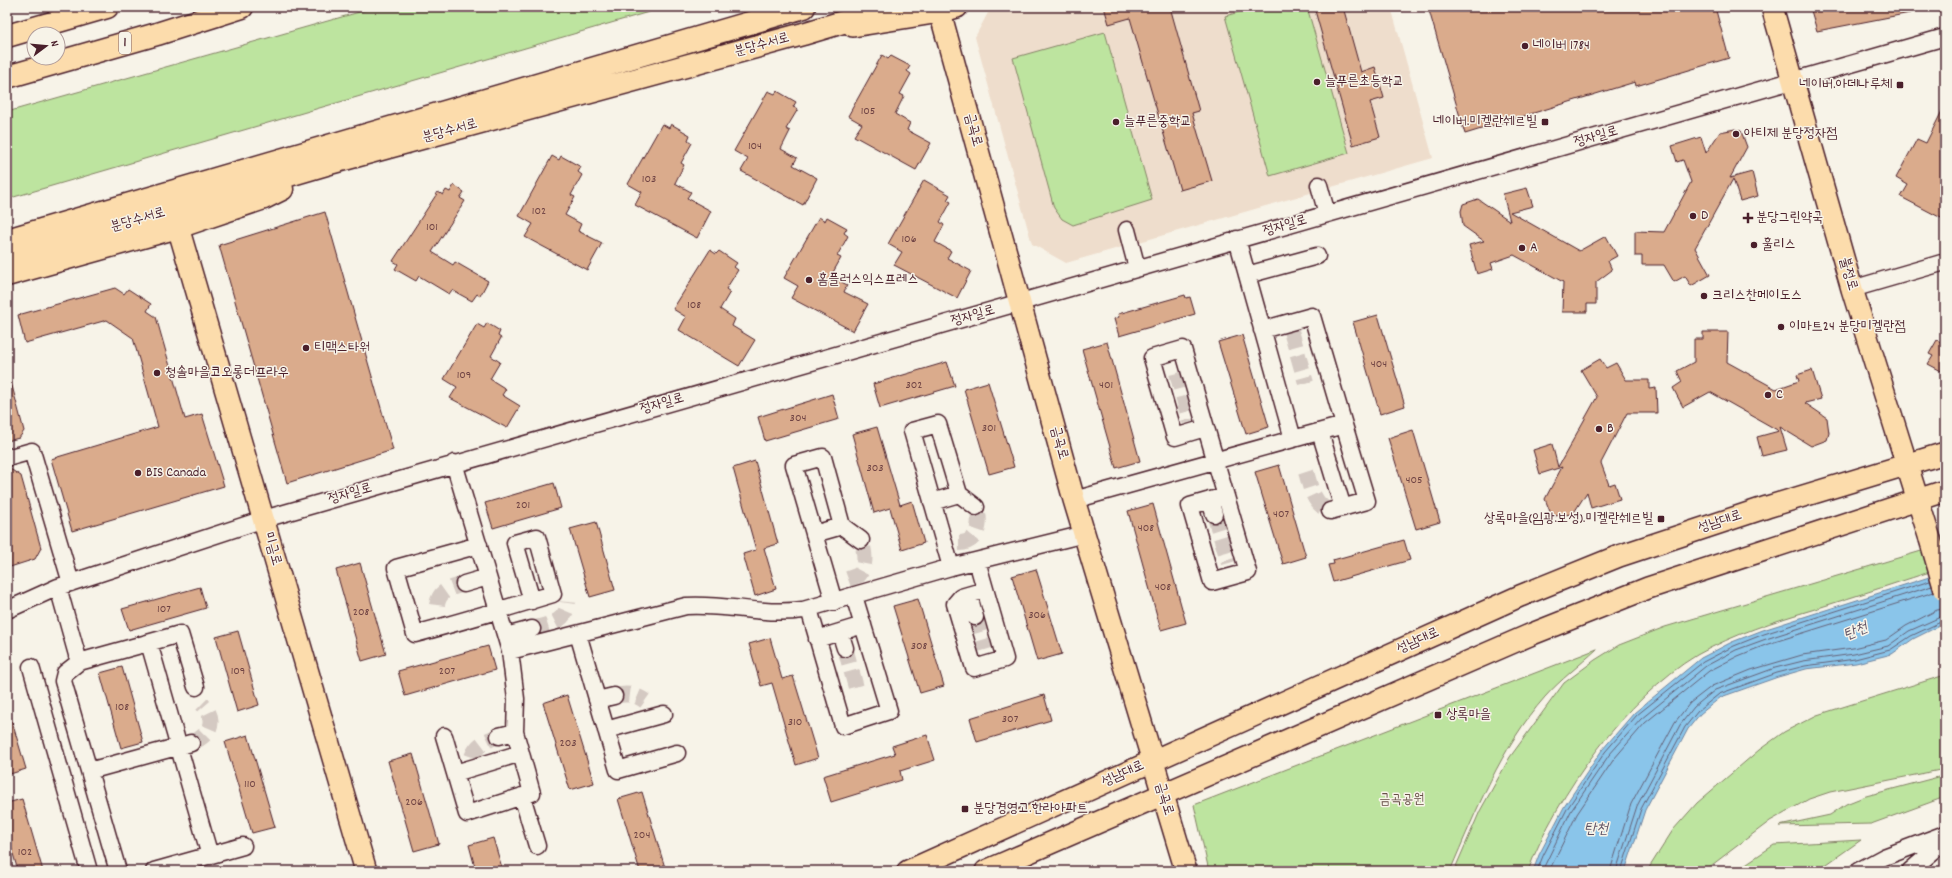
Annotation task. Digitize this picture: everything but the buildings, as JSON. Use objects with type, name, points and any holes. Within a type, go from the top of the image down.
[{"type":"highway","points":[[7,36],[107,7]]},
{"type":"highway","name":"1","points":[[7,77],[151,36],[242,7]]},
{"type":"highway","name":"분당수서로","points":[[7,258],[134,212],[328,155],[804,7]]},
{"type":"highway","name":"분당수서로","points":[[328,155],[803,34],[894,7]]},
{"type":"highway","points":[[7,224],[254,154],[328,155]]},
{"type":"highway","points":[[7,275],[178,226],[264,198],[328,155]]},
{"type":"highway","name":"분당수서로","points":[[7,240],[134,212]]},
{"type":"main road","name":"불정로","points":[[1772,7],[1852,289],[1908,465],[1945,590]]},
{"type":"main road","points":[[803,34],[949,9]]},
{"type":"main road","name":"금곡로","points":[[949,9],[1020,303],[1074,500],[1186,871]]},
{"type":"main road","name":"미금로","points":[[178,226],[366,871]]},
{"type":"main road","name":"성남대로","points":[[908,871],[1458,623],[1619,556],[1767,507],[1908,465],[1945,452]]},
{"type":"main road","points":[[986,871],[1532,634],[1640,591],[1771,546],[1945,490]]},
{"type":"street","name":"정자일로","points":[[7,610],[65,585],[264,519],[454,463],[1020,303],[1945,37]]},
{"type":"street","points":[[1319,185],[1327,214]]},
{"type":"street","points":[[1126,230],[1138,268]]},
{"type":"street","points":[[1237,240],[1293,440]]},
{"type":"street","points":[[1247,275],[1317,256]]},
{"type":"street","points":[[1852,289],[1945,262]]},
{"type":"street","points":[[1262,330],[1290,327],[1312,316],[1367,501],[1336,510],[1320,432]]},
{"type":"street","points":[[1196,427],[1174,437],[1152,358],[1183,349],[1196,427],[1215,461],[1216,503],[1248,572],[1212,582],[1190,506],[1216,503]]},
{"type":"street","points":[[951,567],[912,431],[938,424],[959,494],[976,507]]},
{"type":"street","points":[[1074,500],[1344,425]]},
{"type":"street","points":[[7,458],[32,451],[65,585],[79,662]]},
{"type":"street","points":[[834,602],[794,465],[822,457],[842,526],[861,540]]},
{"type":"street","points":[[444,736],[467,814],[532,793],[515,732],[516,699],[508,644],[454,463]]},
{"type":"street","points":[[932,502],[959,494]]},
{"type":"street","points":[[814,534],[842,526]]},
{"type":"street","points":[[508,644],[578,634],[686,606],[702,605],[743,610],[790,612],[809,609],[951,567],[1085,534]]},
{"type":"street","points":[[479,545],[396,568],[415,634],[532,601]]},
{"type":"street","points":[[977,561],[1005,659],[974,668],[955,604],[961,597],[985,590]]},
{"type":"street","points":[[464,584],[488,577]]},
{"type":"street","points":[[969,595],[975,616]]},
{"type":"street","points":[[809,609],[843,726],[889,712],[854,596]]},
{"type":"street","points":[[817,639],[863,625]]},
{"type":"street","points":[[508,644],[532,629]]},
{"type":"street","points":[[840,632],[845,648]]},
{"type":"street","points":[[118,871],[63,681],[65,672],[79,662],[180,634],[196,687]]},
{"type":"street","points":[[578,634],[618,770],[677,753]]},
{"type":"street","points":[[149,643],[185,745],[210,856]]},
{"type":"street","points":[[31,667],[89,871]]},
{"type":"street","points":[[598,700],[614,696]]},
{"type":"street","points":[[606,730],[664,714]]},
{"type":"street","points":[[499,736],[515,732]]},
{"type":"street","points":[[89,771],[185,745]]},
{"type":"street","points":[[455,773],[521,753]]},
{"type":"street","points":[[522,796],[537,846]]},
{"type":"street","points":[[1858,871],[1884,857],[1945,834]]},
{"type":"street","points":[[1910,871],[1945,841]]},
{"type":"street","points":[[154,871],[243,846]]},
{"type":"shaded area","name":"늘푸른중학교","points":[[1004,7],[1391,7],[1433,158],[1066,263],[1032,244],[975,37],[989,11]]},
{"type":"green space","points":[[377,7],[666,7],[7,199],[7,112]]},
{"type":"green space","points":[[1257,7],[1307,7],[1349,153],[1270,176],[1225,16]]},
{"type":"green space","points":[[1105,32],[1152,200],[1073,225],[1062,219],[1054,208],[1013,58]]},
{"type":"green space","points":[[1945,544],[1945,567],[1770,623],[1740,634],[1697,655],[1671,673],[1645,696],[1620,722],[1597,750],[1575,780],[1556,811],[1540,842],[1528,871],[1454,871],[1480,811],[1510,757],[1564,683],[1595,660],[1619,645],[1665,627]]},
{"type":"green space","name":"금곡공원","points":[[1597,649],[1545,697],[1529,716],[1515,737],[1491,780],[1450,871],[1209,871],[1194,805]]},
{"type":"green space","points":[[1945,675],[1945,769],[1830,792],[1809,799],[1770,821],[1704,871],[1647,871],[1673,830],[1697,803],[1759,750],[1784,732],[1817,715]]},
{"type":"green space","points":[[1942,776],[1945,784],[1945,797],[1871,824],[1779,826],[1830,815],[1846,804],[1866,796]]},
{"type":"green space","points":[[1861,840],[1817,871],[1735,871],[1774,845]]},
{"type":"water","name":"탄천","points":[[1945,572],[1945,623],[1913,639],[1892,654],[1856,663],[1806,669],[1778,677],[1721,697],[1700,714],[1688,729],[1645,810],[1625,871],[1533,871],[1539,855],[1564,807],[1602,750],[1634,713],[1701,658],[1732,642],[1763,630]]},
{"type":"tunnel","points":[[1291,331],[1306,383]]},
{"type":"tunnel","points":[[1177,373],[1190,422]]},
{"type":"tunnel","points":[[1306,472],[1311,490],[1316,500],[1324,508],[1330,511]]},
{"type":"tunnel","points":[[959,543],[966,542],[975,535],[979,525],[976,507]]},
{"type":"tunnel","points":[[1214,514],[1229,563]]},
{"type":"tunnel","points":[[848,579],[859,575],[862,571],[864,549],[861,540]]},
{"type":"tunnel","points":[[437,605],[440,596],[446,590],[464,584]]},
{"type":"tunnel","points":[[532,629],[556,622],[564,614],[567,609],[568,602]]},
{"type":"tunnel","points":[[975,617],[985,650]]},
{"type":"tunnel","points":[[845,648],[857,691]]},
{"type":"tunnel","points":[[614,696],[631,695],[645,701]]},
{"type":"tunnel","points":[[191,743],[203,736],[210,727],[210,716],[202,704]]},
{"type":"tunnel","points":[[472,757],[483,743],[499,736]]},
{"type":"place","name":"네이버 1784","points":[[1525,46]]},
{"type":"place","name":"늘푸른초등학교","points":[[1317,82]]},
{"type":"place","name":"네이버.아데나루체","points":[[1900,85]]},
{"type":"place","name":"늘푸른중학교","points":[[1116,122]]},
{"type":"place","name":"네이버.미켈란쉐르빌","points":[[1545,122]]},
{"type":"place","name":"아티제 분당정자점","points":[[1736,134]]},
{"type":"place","name":"D","points":[[1693,216]]},
{"type":"place","name":"분당그린약국","points":[[1748,218]]},
{"type":"place","name":"훌리스","points":[[1754,245]]},
{"type":"place","name":"A","points":[[1522,248]]},
{"type":"place","name":"홈플러스익스프레스","points":[[809,280]]},
{"type":"place","name":"크리스찬메이도스","points":[[1704,296]]},
{"type":"place","name":"이마트24 분당미켈란점","points":[[1781,327]]},
{"type":"place","name":"티맥스타워","points":[[306,348]]},
{"type":"place","name":"청솔마을코오롱더프라우","points":[[157,373]]},
{"type":"place","name":"C","points":[[1768,395]]},
{"type":"place","name":"B","points":[[1599,429]]},
{"type":"place","name":"BIS Canada","points":[[138,473]]},
{"type":"place","name":"상록마을(임광.보성).미켈란쉐르빌","points":[[1661,519]]},
{"type":"place","name":"상록마을","points":[[1438,715]]},
{"type":"place","name":"분당경영고.한라아파트","points":[[965,809]]}]
